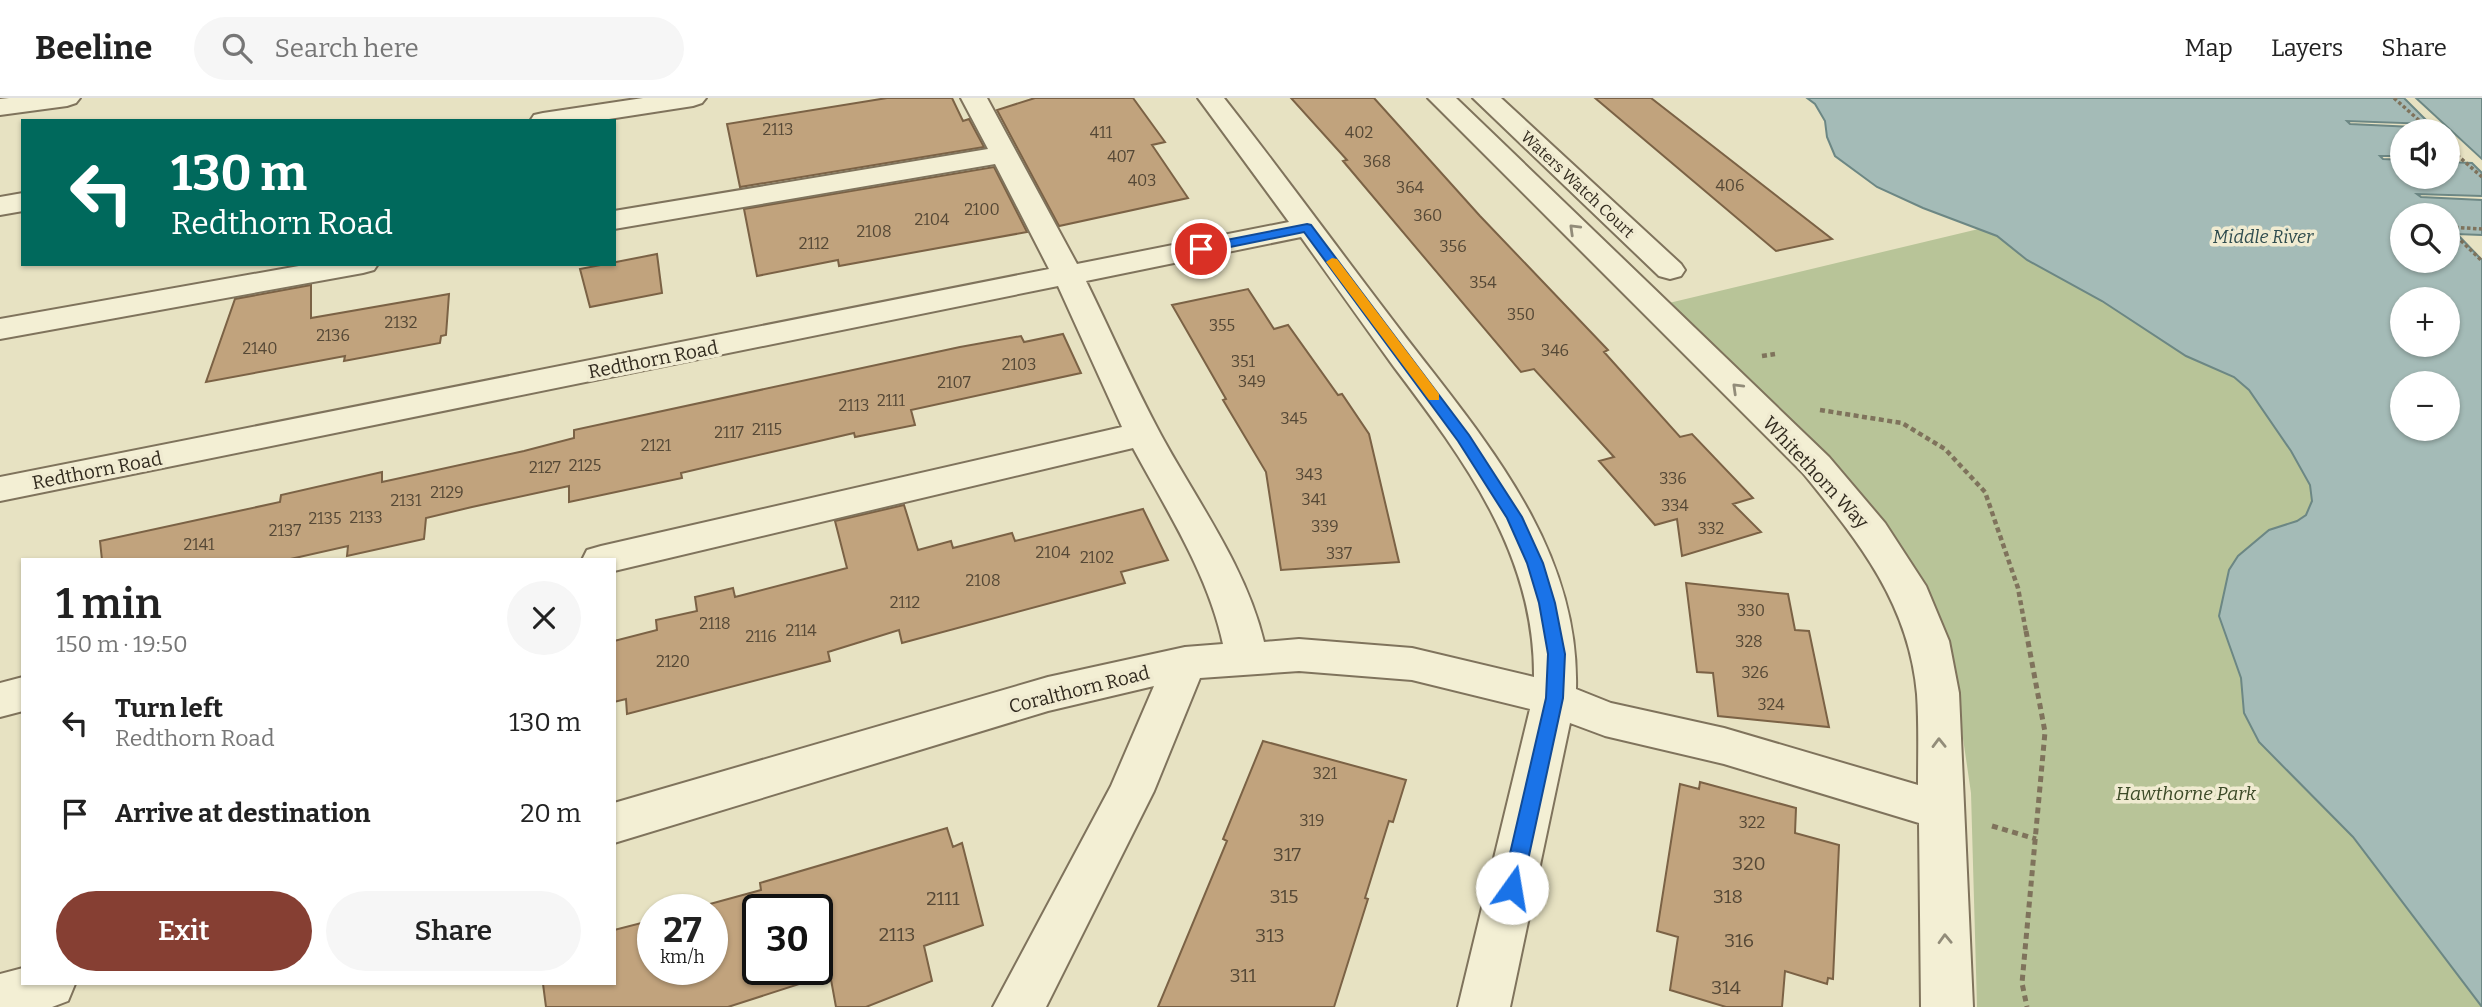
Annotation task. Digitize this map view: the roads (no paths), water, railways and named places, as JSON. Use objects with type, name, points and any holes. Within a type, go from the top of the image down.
[{"type":"street","points":[[0,107],[67,98]]},
{"type":"street","points":[[556,119],[693,98]]},
{"type":"street","points":[[974,98],[1068,276],[1143,434],[1213,560],[1236,609],[1247,658]]},
{"type":"street","points":[[1211,98],[1464,438],[1514,517],[1535,563],[1547,603],[1556,654],[1554,698],[1484,1007]]},
{"type":"street","name":"Whitethorn Way","points":[[1441,98],[1816,465],[1871,532],[1906,586],[1928,641],[1938,693],[1947,1007]]},
{"type":"street","name":"Waters Watch Court","points":[[1486,98],[1670,270]]},
{"type":"street","points":[[616,220],[1003,155]]},
{"type":"street","points":[[0,206],[21,202]]},
{"type":"street","name":"Redthorn Road","points":[[0,489],[1307,227]]},
{"type":"street","points":[[0,329],[352,266]]},
{"type":"street","points":[[610,558],[1143,434]]},
{"type":"street","name":"Coralthorn Road","points":[[616,823],[1048,694],[1185,663],[1299,655],[1412,664],[1554,698],[1605,719],[1724,746],[1941,811]]},
{"type":"street","points":[[1019,1007],[1131,791],[1185,663]]},
{"type":"street","points":[[0,700],[21,695]]},
{"type":"street","points":[[0,998],[46,985]]},
{"type":"water","name":"Middle River","points":[[1807,98],[2404,98],[2425,119],[2390,119],[2390,123],[2347,121],[2350,124],[2390,126],[2390,156],[2380,156],[2390,159],[2390,189],[2460,189],[2460,162],[2472,163],[2482,173],[2482,196],[2417,194],[2421,197],[2482,200],[2482,235],[2460,234],[2460,203],[2390,203],[2390,273],[2460,273],[2460,237],[2482,260],[2482,1007],[2353,837],[2259,742],[2244,713],[2241,678],[2219,616],[2229,570],[2238,556],[2269,530],[2297,521],[2306,515],[2312,501],[2310,485],[2291,451],[2249,390],[2234,377],[2186,356],[2102,301],[2027,260],[1997,236],[1877,187],[1835,156],[1827,137],[1825,121],[1815,104]]},
{"type":"water","points":[[2416,98],[2482,98],[2482,159],[2460,139],[2460,119],[2439,119]]},
{"type":"park label","name":"Hawthorne Park","points":[[2186,793]]}]
